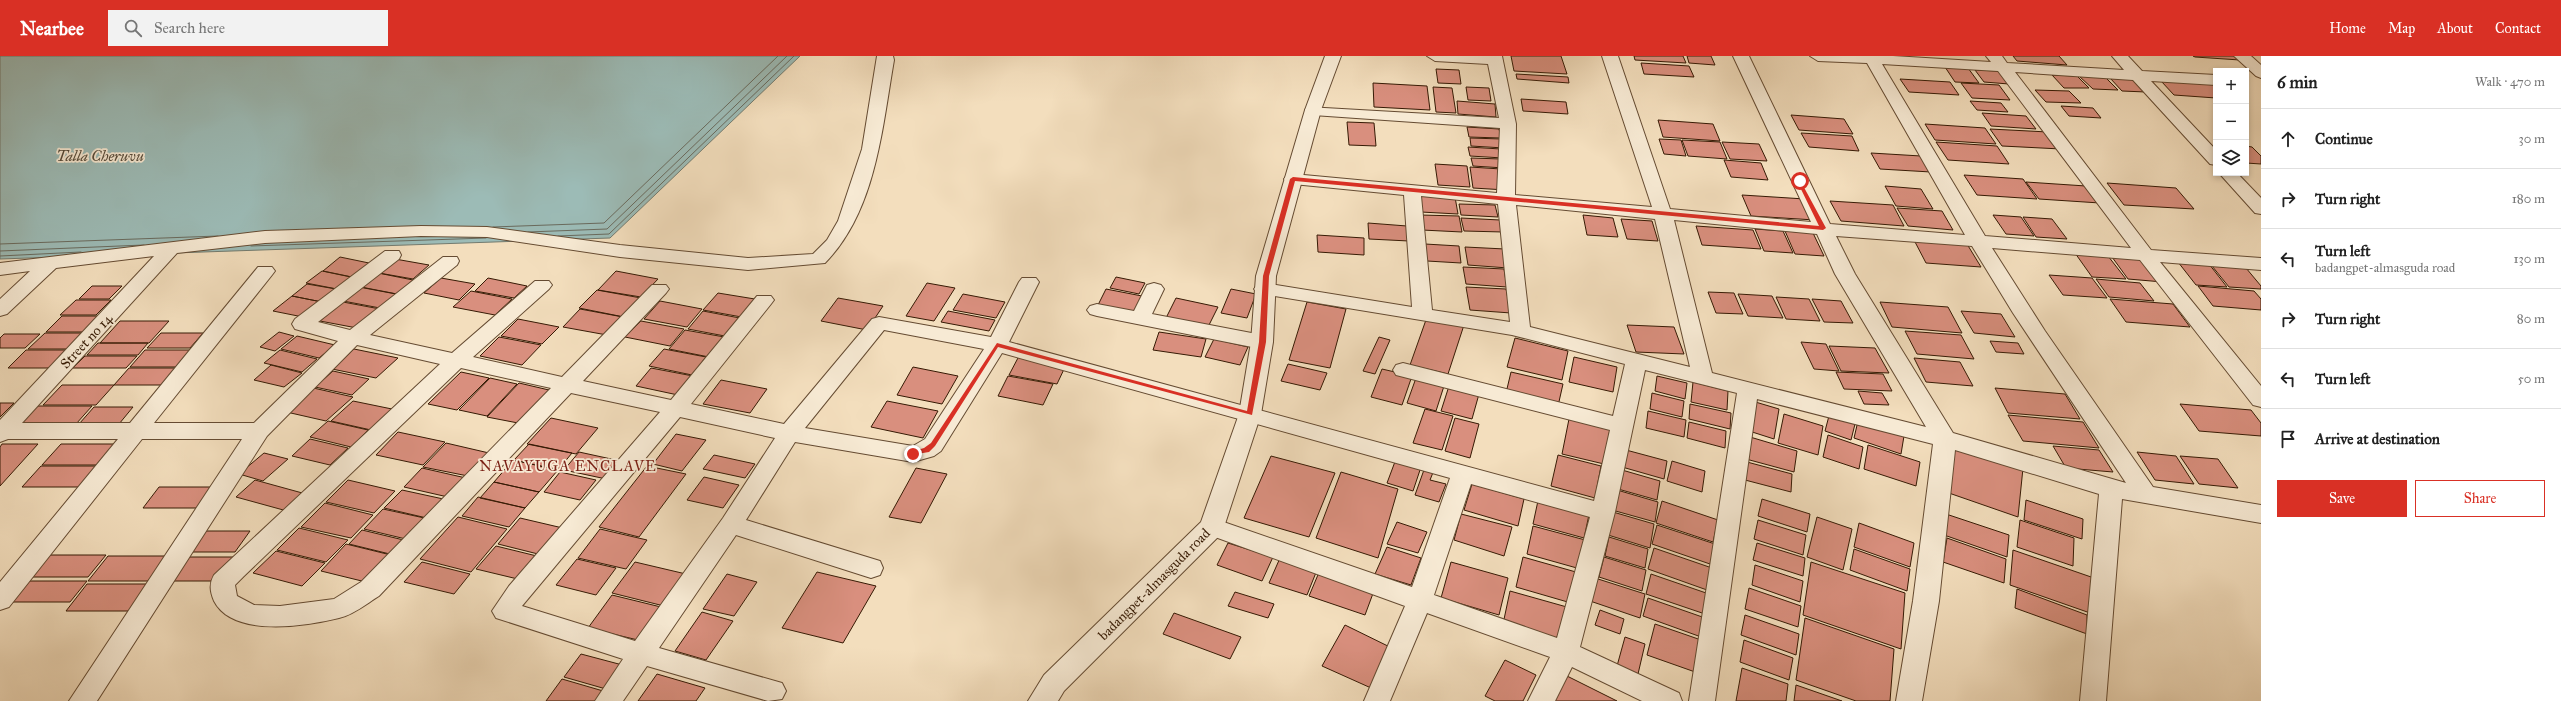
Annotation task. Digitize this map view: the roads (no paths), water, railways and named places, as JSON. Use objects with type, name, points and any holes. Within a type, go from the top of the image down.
[{"type":"street","points":[[0,269],[264,237],[443,231],[487,232],[620,251],[748,264],[818,259],[834,243],[847,221],[870,149],[886,60],[885,56]]},
{"type":"street","name":"badangpet-almasguda road","points":[[1042,701],[1054,683],[1212,527],[1250,414],[1262,342],[1264,289],[1313,110],[1333,56]]},
{"type":"street","points":[[1435,56],[1495,58],[1508,124],[1506,199],[1521,332]]},
{"type":"street","points":[[1610,56],[1663,214],[1703,378]]},
{"type":"street","points":[[1741,56],[1844,274],[1945,439],[1926,601],[1910,701]]},
{"type":"street","points":[[1818,56],[1998,61],[2213,80]]},
{"type":"street","points":[[2120,56],[2213,157]]},
{"type":"street","points":[[2242,56],[2261,73]]},
{"type":"street","points":[[1871,58],[1978,240],[2023,313],[2146,495]]},
{"type":"street","points":[[1998,61],[2144,254],[2232,366],[2261,400]]},
{"type":"street","points":[[2249,83],[2261,84]]},
{"type":"street","points":[[1313,110],[1508,124]]},
{"type":"street","points":[[2231,176],[2261,209]]},
{"type":"street","points":[[1293,179],[1663,214],[2261,264]]},
{"type":"street","points":[[1412,191],[1422,314]]},
{"type":"street","name":"Street no 14","points":[[1,432],[171,249]]},
{"type":"street","points":[[392,254],[302,324],[353,338],[675,409],[789,433],[913,454],[926,450],[933,445],[997,345],[1029,282]]},
{"type":"street","points":[[82,701],[259,431],[353,338],[450,261]]},
{"type":"street","points":[[0,310],[50,263]]},
{"type":"street","points":[[0,600],[138,431],[265,271]]},
{"type":"street","points":[[542,285],[457,360],[235,569],[223,582],[222,593],[228,603],[252,615],[280,616],[339,608],[364,594],[568,385],[659,289]]},
{"type":"street","points":[[1140,318],[1154,289]]},
{"type":"street","points":[[1264,289],[1422,314],[1521,332],[1945,439],[2111,489],[2261,514]]},
{"type":"street","points":[[764,300],[675,409],[518,593],[505,611],[642,654],[773,691]]},
{"type":"street","points":[[1097,310],[1262,342]]},
{"type":"street","points":[[608,701],[731,524],[789,433],[879,323],[997,345],[1463,472],[1602,512]]},
{"type":"street","points":[[1541,701],[1566,652],[1623,426],[1636,361]]},
{"type":"street","points":[[1403,370],[1623,426]]},
{"type":"street","points":[[1702,701],[1748,389]]},
{"type":"street","points":[[1,432],[259,431]]},
{"type":"street","points":[[1376,701],[1420,601],[1463,472]]},
{"type":"street","points":[[2093,701],[2111,489]]},
{"type":"street","points":[[731,524],[871,568]]},
{"type":"street","points":[[1212,527],[1566,652],[1669,701]]},
{"type":"water","name":"Talla Cheruvu","points":[[0,56],[800,56],[610,238],[0,259]]},
{"type":"district","name":"NAVAYUGA ENCLAVE","points":[[568,466]]}]
